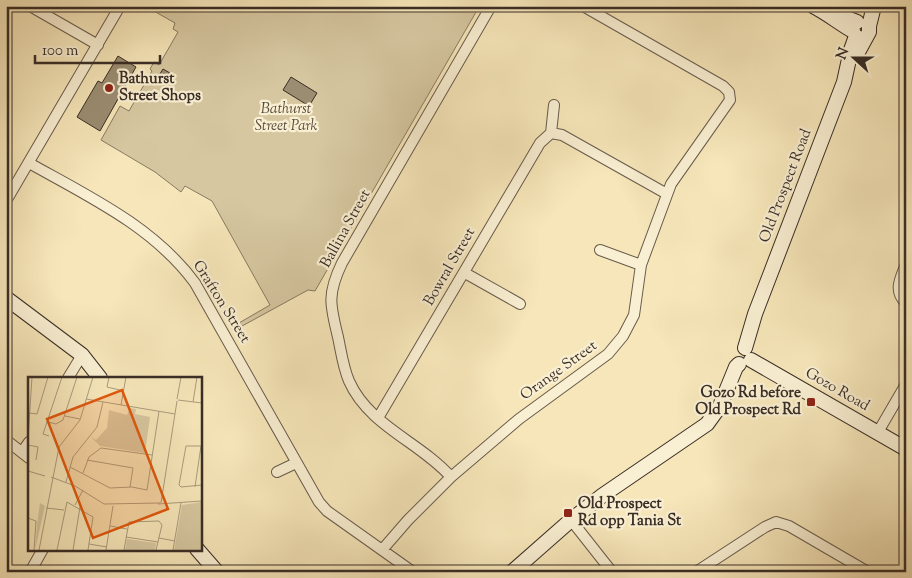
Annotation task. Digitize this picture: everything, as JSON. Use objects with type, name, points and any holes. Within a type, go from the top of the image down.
[{"type":"main road","points":[[818,9],[835,21],[860,29],[868,6]]},
{"type":"main road","name":"Old Prospect Road","points":[[512,572],[571,520],[603,495],[695,434],[707,424],[717,411],[736,367],[745,357],[755,314],[844,82],[851,50],[860,29],[874,6]]},
{"type":"main road","points":[[6,298],[82,355],[99,377]]},
{"type":"main road","name":"Gozo Road","points":[[745,357],[906,449]]},
{"type":"main road","points":[[198,550],[217,572]]},
{"type":"street","points":[[30,6],[98,45]]},
{"type":"street","points":[[6,201],[120,6]]},
{"type":"street","name":"Ballina Street","points":[[450,476],[378,418],[359,398],[346,375],[332,310],[332,287],[342,263],[491,6]]},
{"type":"street","name":"Orange Street","points":[[382,550],[450,476],[526,413],[608,354],[623,336],[634,316],[641,265],[667,194],[675,177],[727,106],[733,94],[723,86],[583,6]]},
{"type":"street","points":[[554,105],[551,133],[562,135],[667,194]]},
{"type":"street","name":"Bowral Street","points":[[378,418],[540,144],[551,133]]},
{"type":"street","name":"Grafton Street","points":[[29,162],[134,226],[161,246],[182,266],[204,299],[314,494],[327,510],[413,572]]},
{"type":"street","points":[[600,250],[641,265]]},
{"type":"street","points":[[899,298],[899,283],[906,264]]},
{"type":"street","points":[[464,273],[520,304]]},
{"type":"street","points":[[69,377],[82,355]]},
{"type":"street","points":[[878,432],[906,384]]},
{"type":"street","points":[[6,440],[26,455]]},
{"type":"street","points":[[278,472],[296,463]]},
{"type":"street","points":[[696,572],[776,518],[868,572]]},
{"type":"street","points":[[571,520],[612,572]]},
{"type":"street","points":[[30,572],[42,550]]},
{"type":"green space","name":"Bathurst Street Park","points":[[145,6],[466,6],[476,12],[315,291],[308,290],[233,331],[232,327],[270,305],[212,201],[185,186],[181,192],[155,172],[101,140],[120,106],[129,111],[152,71],[150,69],[154,62],[159,65],[178,32],[173,29],[175,23]]},
{"type":"building","name":"Bathurst Street Shops","points":[[118,56],[136,67],[100,131],[77,117],[98,81],[102,83]]},
{"type":"building","points":[[163,69],[170,73],[165,82],[158,77]]},
{"type":"building","points":[[291,77],[317,93],[309,106],[283,90]]},
{"type":"place","name":"Bathurst Street Shops","points":[[109,88]]},
{"type":"place","name":"Gozo Rd before Old Prospect Rd","points":[[811,402]]},
{"type":"place","name":"Old Prospect Rd opp Tania St","points":[[568,513]]}]
